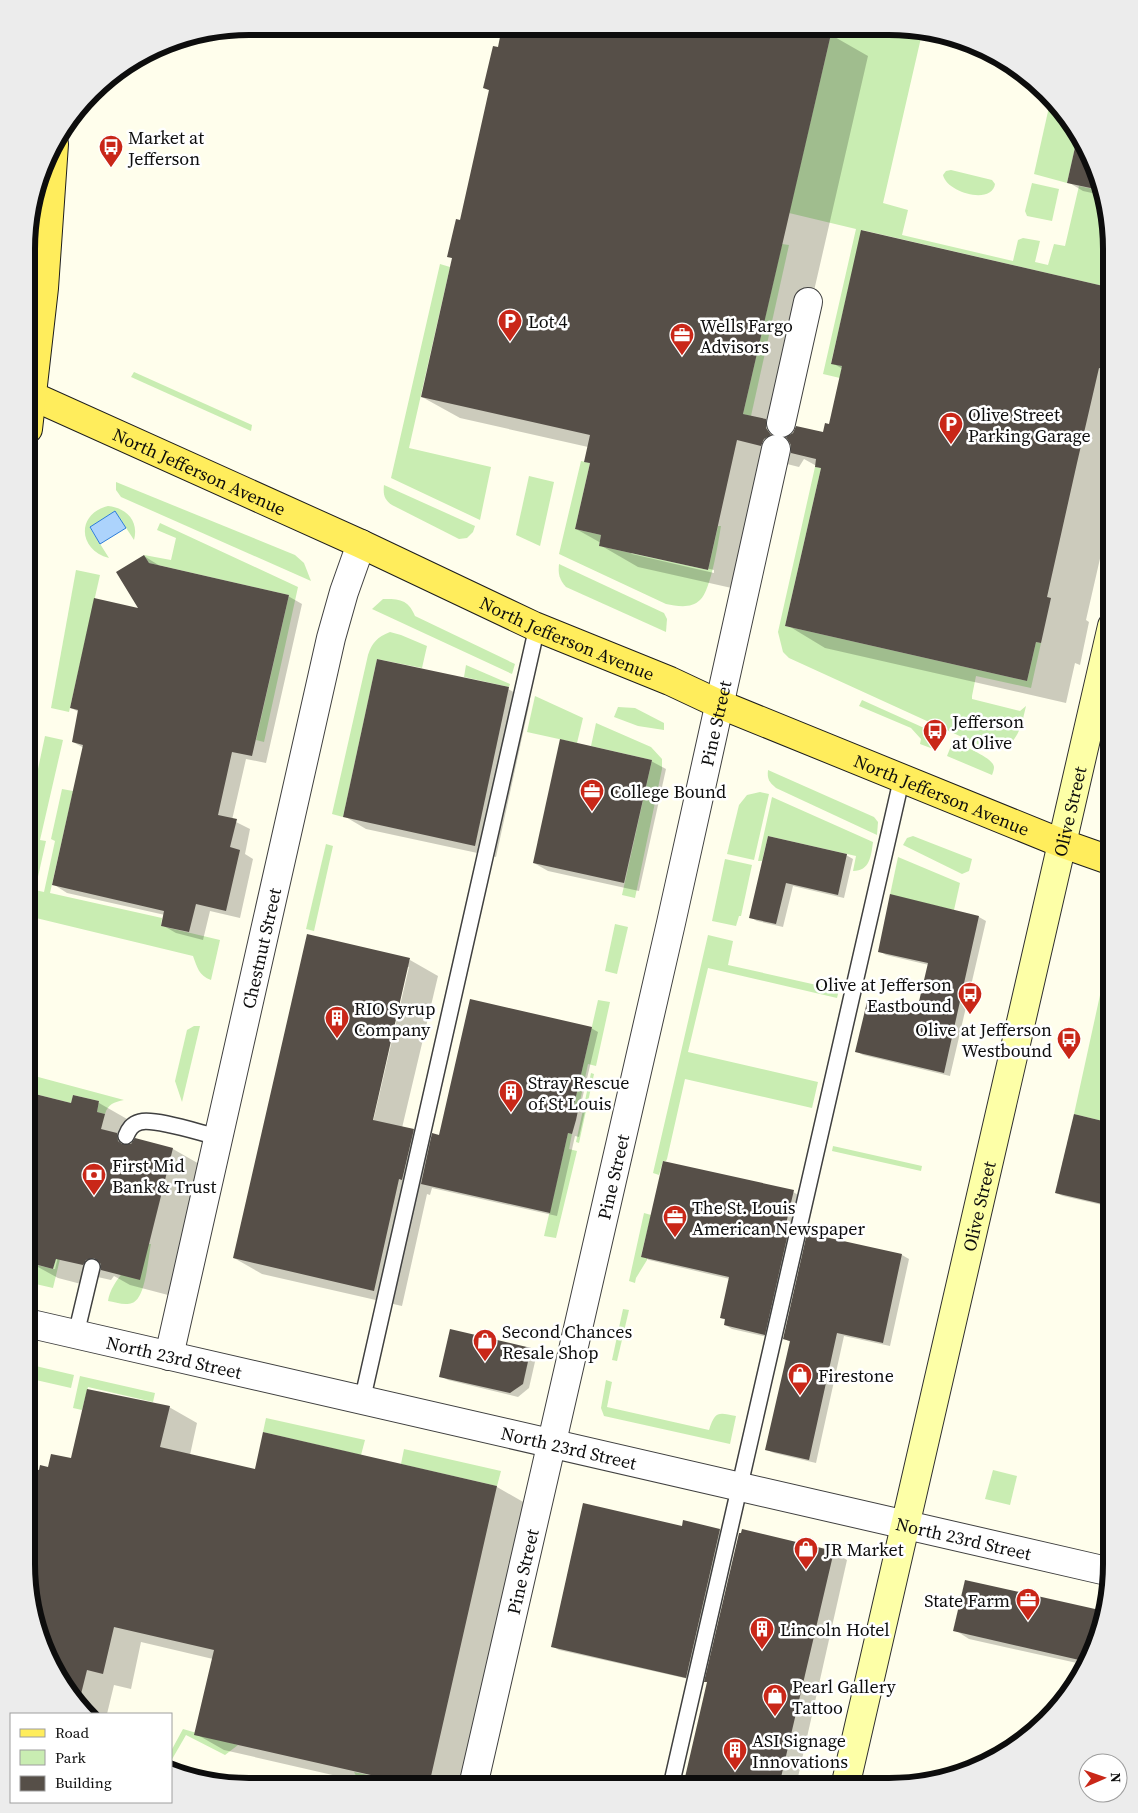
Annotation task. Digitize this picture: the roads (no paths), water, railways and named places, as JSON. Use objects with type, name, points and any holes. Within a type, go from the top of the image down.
[{"type":"main road","points":[[35,357],[44,288],[53,163]]},
{"type":"main road","name":"North Jefferson Avenue","points":[[35,397],[361,544],[538,627],[670,681],[719,704],[1061,843],[1103,858]]},
{"type":"main road","name":"Olive Street","points":[[847,1778],[1103,664]]},
{"type":"street","points":[[782,423],[808,302]]},
{"type":"street","name":"Pine Street","points":[[475,1778],[776,449]]},
{"type":"street","name":"Chestnut Street","points":[[169,1356],[331,638],[344,592],[361,544]]},
{"type":"street","name":"North 23rd Street","points":[[35,1325],[1103,1570]]},
{"type":"lane","points":[[362,1400],[538,627]]},
{"type":"lane","points":[[673,1778],[902,777]]},
{"type":"lane","points":[[126,1136],[130,1128],[139,1122],[151,1122],[218,1137]]},
{"type":"lane","points":[[76,1334],[92,1268]]},
{"type":"water","points":[[115,511],[126,528],[100,544],[90,527]]},
{"type":"place","name":"Market at Jefferson","points":[[111,168]]},
{"type":"place","name":"Lot 4","points":[[510,342]]},
{"type":"place","name":"Wells Fargo Advisors","points":[[682,356]]},
{"type":"place","name":"Olive Street Parking Garage","points":[[951,445]]},
{"type":"place","name":"Jefferson at Olive","points":[[935,752]]},
{"type":"place","name":"College Bound","points":[[592,812]]},
{"type":"place","name":"Olive at Jefferson Eastbound","points":[[970,1015]]},
{"type":"place","name":"RIO Syrup Company","points":[[337,1039]]},
{"type":"place","name":"Olive at Jefferson Westbound","points":[[1069,1060]]},
{"type":"place","name":"Stray Rescue of St Louis","points":[[511,1113]]},
{"type":"place","name":"First Mid Bank & Trust","points":[[94,1196]]},
{"type":"place","name":"The St. Louis American Newspaper","points":[[675,1238]]},
{"type":"place","name":"Second Chances Resale Shop","points":[[485,1362]]},
{"type":"place","name":"Firestone","points":[[800,1396]]},
{"type":"place","name":"JR Market","points":[[806,1570]]},
{"type":"place","name":"State Farm","points":[[1028,1621]]},
{"type":"place","name":"Lincoln Hotel","points":[[762,1650]]},
{"type":"place","name":"Pearl Gallery Tattoo","points":[[775,1717]]},
{"type":"place","name":"ASI Signage Innovations","points":[[735,1771]]}]
